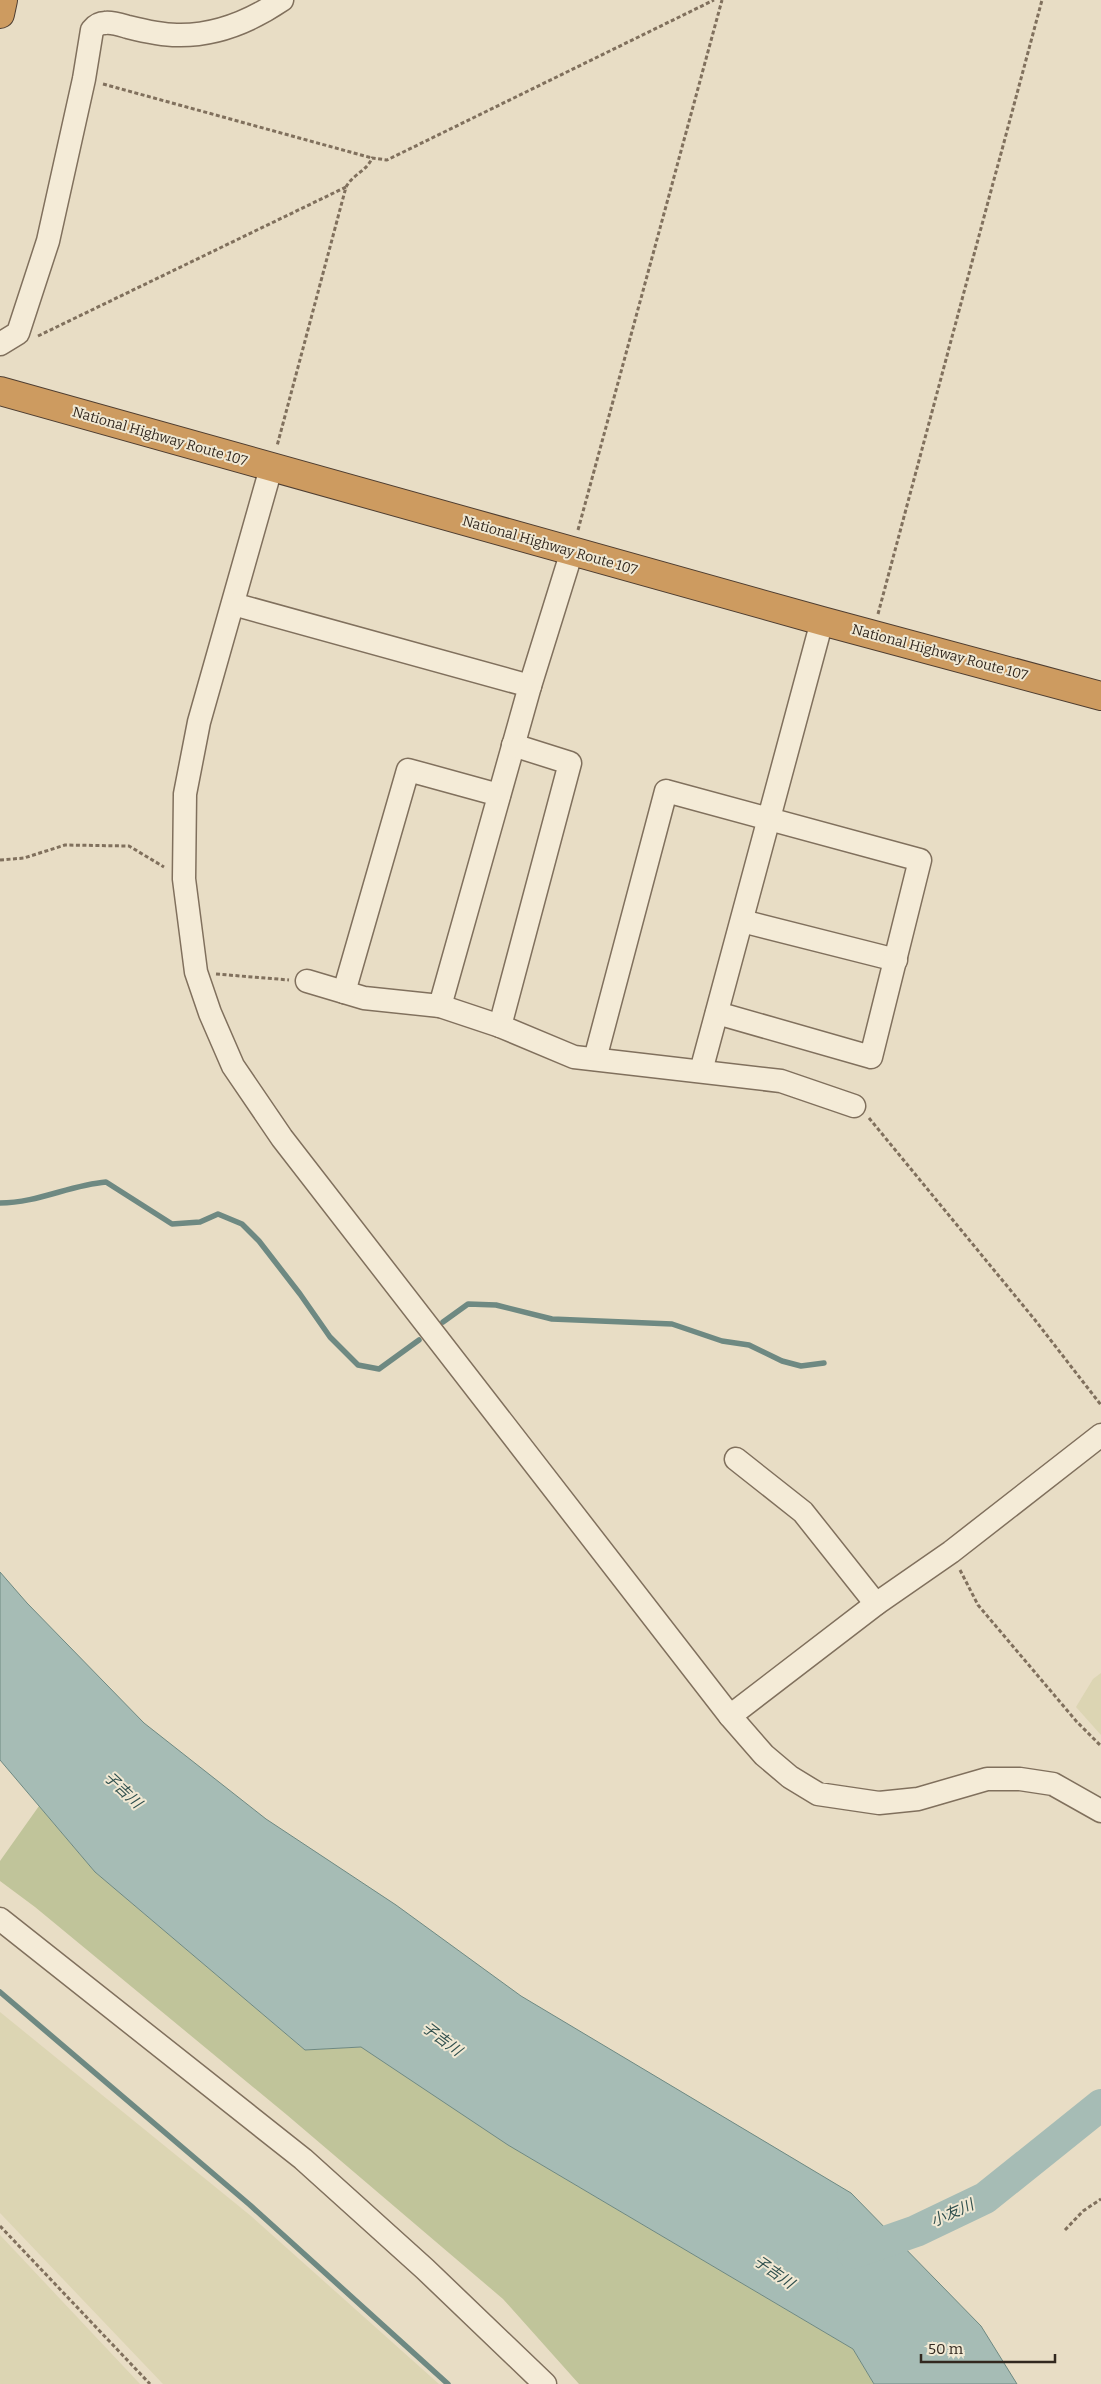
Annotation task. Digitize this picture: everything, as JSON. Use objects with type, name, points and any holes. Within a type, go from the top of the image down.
[{"type":"highway","points":[[0,14],[3,0]]},
{"type":"highway","name":"National Highway Route 107","points":[[0,391],[822,621],[1101,696]]},
{"type":"street","points":[[9,339],[48,241],[84,79],[92,30],[97,24],[107,22],[177,35],[207,33],[230,28],[265,12],[282,0]]},
{"type":"street","points":[[271,468],[199,722],[185,794],[184,879],[196,972],[210,1013],[233,1066],[282,1138],[730,1716],[764,1755],[790,1777],[818,1794],[879,1803],[918,1799],[987,1779],[1020,1779],[1054,1784],[1101,1811]]},
{"type":"street","points":[[440,1006],[530,686],[572,551]]},
{"type":"street","points":[[233,604],[530,686]]},
{"type":"street","points":[[701,1071],[822,621]]},
{"type":"street","points":[[500,1026],[570,763],[513,745]]},
{"type":"street","points":[[344,992],[408,770],[499,795]]},
{"type":"street","points":[[595,1059],[666,790],[920,860],[871,1057],[717,1013]]},
{"type":"street","points":[[742,921],[896,960]]},
{"type":"street","points":[[307,981],[364,998],[440,1006],[500,1026],[574,1057],[781,1081],[854,1106]]},
{"type":"street","points":[[730,1716],[876,1604],[951,1552],[1101,1435]]},
{"type":"street","points":[[736,1459],[803,1512],[876,1604]]},
{"type":"street","points":[[0,1919],[303,2159],[425,2269],[545,2384]]},
{"type":"path","points":[[84,79],[372,158],[387,160],[714,0]]},
{"type":"path","points":[[572,551],[722,0]]},
{"type":"path","points":[[873,634],[1042,0]]},
{"type":"path","points":[[271,468],[346,187],[350,179],[368,167],[372,158]]},
{"type":"path","points":[[9,339],[29,340],[346,187]]},
{"type":"path","points":[[0,860],[24,858],[65,845],[129,846],[184,879]]},
{"type":"path","points":[[196,972],[307,981]]},
{"type":"path","points":[[854,1106],[873,1121],[1035,1320],[1101,1405]]},
{"type":"path","points":[[951,1552],[978,1605],[1077,1722],[1101,1746]]},
{"type":"path","points":[[1064,2230],[1083,2211],[1101,2199]]},
{"type":"path","points":[[0,2226],[150,2384]]},
{"type":"shaded area","points":[[1101,1673],[1101,1735],[1076,1707],[1093,1679]]},
{"type":"shaded area","points":[[0,2012],[251,2216],[439,2384],[163,2384],[0,2213]]},
{"type":"shaded area","points":[[0,2235],[140,2384],[0,2384]]},
{"type":"green space","points":[[39,1806],[95,1872],[305,2050],[361,2047],[508,2145],[853,2349],[874,2384],[579,2384],[503,2299],[287,2115],[35,1907],[0,1881],[0,1861]]},
{"type":"water","name":"子吉川","points":[[0,1572],[27,1603],[144,1723],[266,1819],[396,1905],[521,1996],[851,2193],[981,2326],[1017,2384],[874,2384],[853,2349],[508,2145],[361,2047],[305,2050],[95,1872],[0,1760]]},
{"type":"waterway","points":[[0,1203],[27,1200],[106,1182],[172,1224],[200,1222],[218,1214],[242,1224],[259,1241],[330,1337],[358,1365],[379,1369],[419,1340]]},
{"type":"waterway","points":[[443,1322],[468,1304],[496,1305],[552,1319],[672,1324],[722,1341],[749,1345],[782,1361],[801,1366],[824,1363]]},
{"type":"waterway","points":[[0,1992],[250,2205],[448,2384]]},
{"type":"waterway","name":"小友川","points":[[853,2253],[916,2231],[985,2198],[1101,2105]]}]
